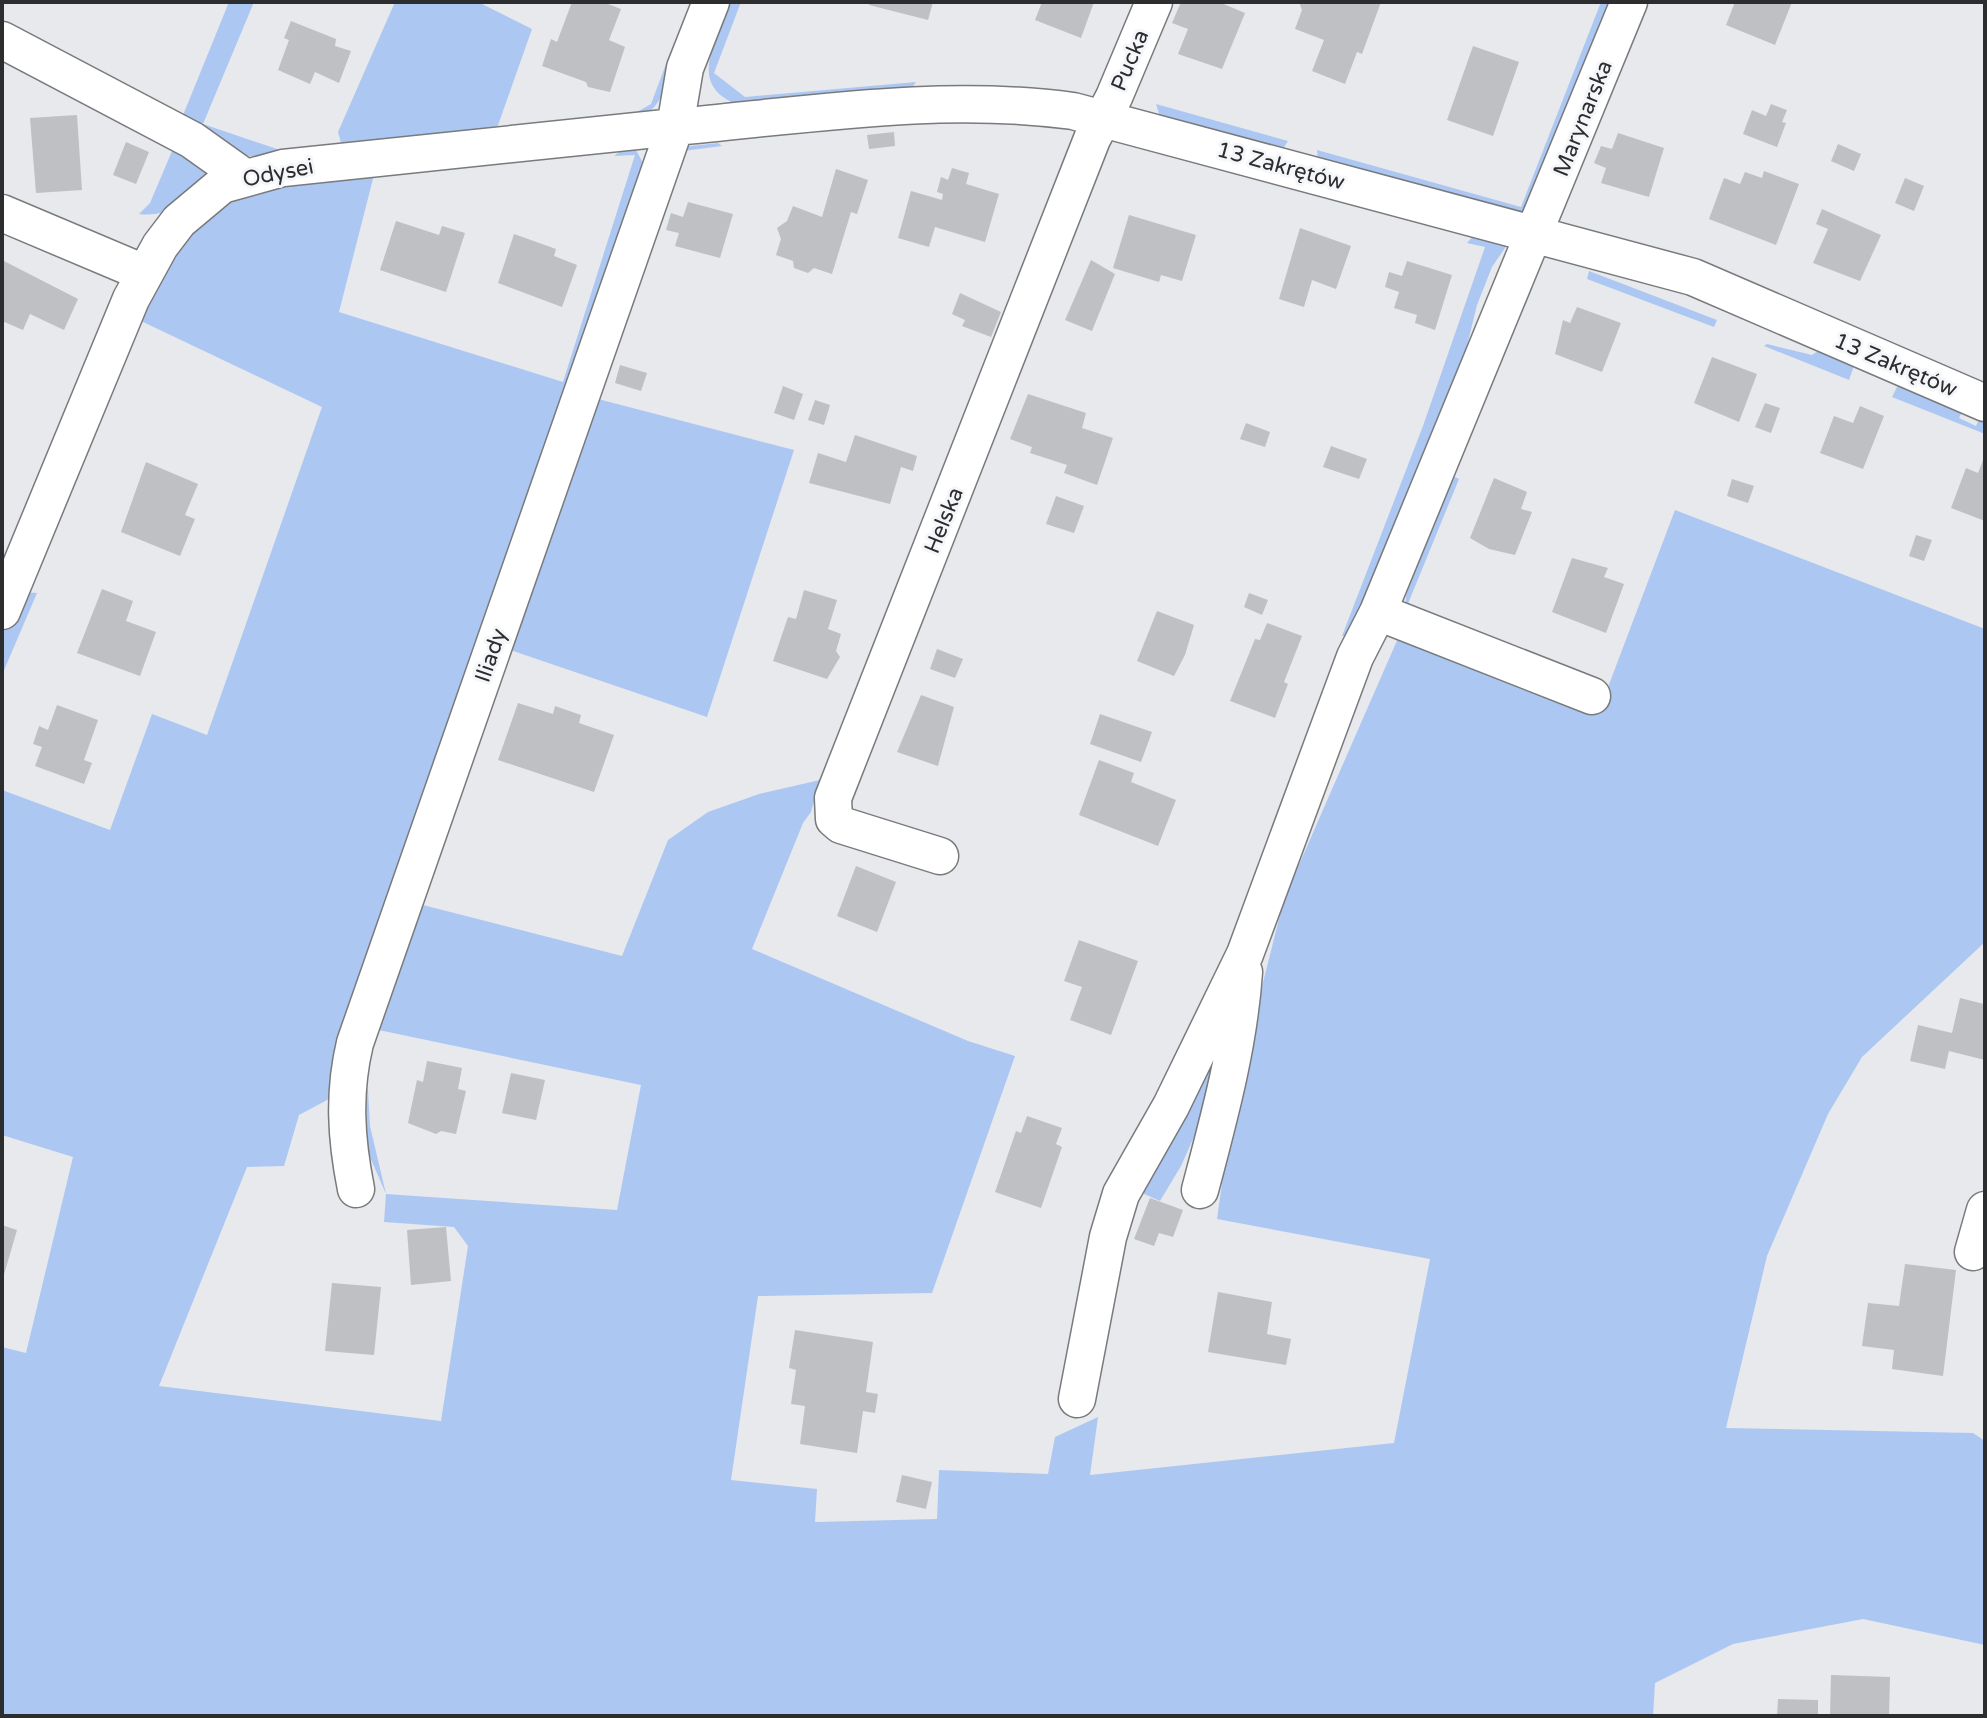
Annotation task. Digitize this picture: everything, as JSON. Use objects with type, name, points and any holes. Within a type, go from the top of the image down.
[{"type":"street","points":[[675,127],[685,68],[711,2]]},
{"type":"street","name":"Pucka","points":[[1104,118],[1154,2]]},
{"type":"street","name":"Marynarska","points":[[1245,954],[1355,657],[1378,612],[1629,2]]},
{"type":"street","points":[[2,40],[192,140],[244,177]]},
{"type":"street","name":"13 Zakrętów","points":[[675,127],[960,103],[1039,106],[1104,118],[1693,277],[1985,403]]},
{"type":"street","name":"Helska","points":[[940,856],[841,825],[834,819],[833,798],[1092,139],[1104,118]]},
{"type":"street","name":"Odysei","points":[[2,611],[144,273],[179,221],[200,200],[222,185],[283,168],[675,127]]},
{"type":"street","name":"Iliady","points":[[356,1189],[346,1129],[346,1099],[355,1043],[675,127]]},
{"type":"street","points":[[2,213],[144,273]]},
{"type":"street","points":[[1378,612],[1592,696]]},
{"type":"street","points":[[1200,1190],[1233,1056],[1245,954]]},
{"type":"street","points":[[1077,1399],[1108,1237],[1121,1194],[1171,1106],[1245,954]]},
{"type":"street","points":[[1973,1252],[1985,1210]]},
{"type":"shaded area","points":[[229,2],[254,2],[203,124],[283,151],[269,155],[242,155],[217,146],[179,125]]},
{"type":"shaded area","points":[[395,2],[478,2],[532,29],[496,131],[623,120],[651,104],[666,64],[662,95],[644,116],[625,125],[343,150],[338,132]]},
{"type":"shaded area","points":[[730,2],[741,2],[714,73],[745,97],[916,82],[909,92],[750,109],[729,101],[716,91],[710,79],[709,66]]},
{"type":"shaded area","points":[[1601,2],[1612,2],[1523,214],[1318,162],[1317,150],[1521,207]]},
{"type":"shaded area","points":[[1156,104],[1288,141],[1281,152],[1161,120]]},
{"type":"shaded area","points":[[718,143],[722,146],[683,151],[598,399],[794,450],[707,717],[504,648],[682,147]]},
{"type":"shaded area","points":[[175,144],[206,159],[210,178],[170,210],[139,214],[150,203]]},
{"type":"shaded area","points":[[625,148],[636,150],[644,165],[354,1015],[329,1099],[299,1115],[284,1166],[247,1167],[159,1386],[441,1421],[468,1246],[454,1227],[384,1222],[386,1194],[617,1210],[641,1085],[369,1028],[415,903],[622,956],[668,840],[708,812],[759,794],[820,780],[811,812],[803,823],[752,949],[968,1041],[1015,1056],[932,1293],[758,1296],[731,1480],[817,1489],[815,1522],[937,1519],[939,1470],[1048,1474],[1055,1437],[1098,1417],[1090,1475],[1394,1443],[1430,1259],[1217,1219],[1234,1098],[1284,899],[1399,636],[1599,711],[1675,510],[1985,629],[1985,942],[1862,1057],[1828,1114],[1767,1256],[1726,1428],[1973,1433],[1985,1441],[1985,1645],[1863,1619],[1733,1644],[1655,1683],[1653,1716],[2,1716],[2,1347],[26,1353],[73,1157],[2,1135],[2,790],[110,830],[152,714],[207,735],[322,407],[141,321],[87,423],[178,236],[251,187],[376,167],[339,312],[563,382],[635,155],[614,156]]},
{"type":"shaded area","points":[[1475,234],[1507,245],[1492,267],[1477,305],[1462,366],[1350,636],[1342,636],[1423,426],[1485,247],[1467,243]]},
{"type":"shaded area","points":[[1589,271],[1717,320],[1714,327],[1587,279]]},
{"type":"shaded area","points":[[1767,344],[1812,355],[1818,351],[1854,366],[1849,380],[1764,346]]},
{"type":"shaded area","points":[[1899,383],[1962,412],[1959,418],[1976,426],[1979,419],[1985,421],[1985,434],[1892,397]]},
{"type":"shaded area","points":[[1446,473],[1459,479],[1405,611],[1406,596]]},
{"type":"shaded area","points":[[20,592],[37,593],[2,675],[2,636]]},
{"type":"shaded area","points":[[834,750],[828,778],[820,780]]},
{"type":"shaded area","points":[[1214,1042],[1213,1094],[1181,1166],[1160,1201],[1133,1189]]},
{"type":"shaded area","points":[[354,1087],[368,1090],[370,1126],[386,1194],[363,1141]]},
{"type":"building","points":[[572,2],[603,2],[621,9],[609,40],[625,47],[610,92],[588,87],[586,82],[542,66],[551,39],[557,42]]},
{"type":"building","points":[[870,2],[933,2],[928,20],[869,5]]},
{"type":"building","points":[[1042,2],[1094,2],[1081,38],[1035,20]]},
{"type":"building","points":[[1181,2],[1219,2],[1245,13],[1222,69],[1178,54],[1188,29],[1172,23]]},
{"type":"building","points":[[1299,2],[1381,2],[1362,54],[1357,52],[1345,84],[1312,71],[1324,40],[1295,29],[1302,10]]},
{"type":"building","points":[[1735,2],[1792,2],[1775,45],[1726,25]]},
{"type":"building","points":[[291,21],[336,39],[335,46],[351,51],[339,83],[315,72],[310,84],[278,70],[289,40],[284,38]]},
{"type":"building","points":[[1473,46],[1519,62],[1493,136],[1447,120]]},
{"type":"building","points":[[1771,104],[1787,110],[1782,122],[1786,123],[1777,147],[1743,134],[1752,110],[1766,116]]},
{"type":"building","points":[[77,115],[82,190],[36,193],[30,118]]},
{"type":"building","points":[[894,132],[895,146],[869,149],[867,135]]},
{"type":"building","points":[[1618,133],[1664,148],[1649,197],[1601,183],[1606,168],[1594,163],[1601,146],[1612,149]]},
{"type":"building","points":[[126,142],[149,152],[136,184],[113,175]]},
{"type":"building","points":[[1838,144],[1861,154],[1854,171],[1831,161]]},
{"type":"building","points":[[952,168],[969,173],[966,184],[999,194],[985,242],[935,227],[929,247],[898,238],[911,191],[942,200],[943,194],[937,192],[941,177],[948,180]]},
{"type":"building","points":[[836,169],[868,180],[857,214],[851,212],[832,274],[814,268],[808,273],[794,268],[793,261],[776,255],[781,239],[777,228],[787,221],[793,206],[822,217]]},
{"type":"building","points":[[1764,171],[1799,184],[1776,245],[1709,219],[1724,178],[1740,184],[1745,172],[1762,178]]},
{"type":"building","points":[[1905,178],[1924,186],[1914,211],[1895,203]]},
{"type":"building","points":[[688,202],[733,214],[720,258],[675,246],[679,233],[666,230],[671,213],[683,217]]},
{"type":"building","points":[[1822,209],[1881,235],[1860,281],[1813,263],[1828,229],[1816,224]]},
{"type":"building","points":[[1129,215],[1196,235],[1182,281],[1161,275],[1159,282],[1113,268]]},
{"type":"building","points":[[396,221],[439,235],[442,226],[465,233],[446,292],[380,270]]},
{"type":"building","points":[[1300,228],[1351,246],[1336,289],[1312,280],[1304,307],[1279,299]]},
{"type":"building","points":[[514,234],[556,249],[554,256],[577,265],[562,307],[498,283]]},
{"type":"building","points":[[1091,260],[1115,274],[1092,331],[1065,320]]},
{"type":"building","points":[[4,261],[78,299],[64,330],[30,314],[23,330],[2,321]]},
{"type":"building","points":[[1407,261],[1452,275],[1435,330],[1415,323],[1417,315],[1394,308],[1399,292],[1385,287],[1389,272],[1402,276]]},
{"type":"building","points":[[960,293],[1001,312],[991,337],[962,326],[965,320],[952,314]]},
{"type":"building","points":[[1577,307],[1621,323],[1602,372],[1555,354],[1563,320],[1570,323]]},
{"type":"building","points":[[1712,357],[1757,374],[1739,422],[1694,403]]},
{"type":"building","points":[[620,365],[647,373],[641,391],[615,383]]},
{"type":"building","points":[[783,386],[803,394],[794,420],[774,413]]},
{"type":"building","points":[[1028,394],[1086,413],[1082,428],[1113,438],[1097,485],[1064,473],[1067,465],[1030,453],[1032,447],[1010,439]]},
{"type":"building","points":[[815,400],[830,405],[824,425],[808,420]]},
{"type":"building","points":[[1765,403],[1780,408],[1771,433],[1755,427]]},
{"type":"building","points":[[1860,406],[1884,416],[1863,469],[1820,453],[1834,416],[1853,423]]},
{"type":"building","points":[[1246,423],[1270,432],[1265,447],[1240,439]]},
{"type":"building","points":[[855,435],[917,456],[913,471],[901,467],[890,504],[809,483],[818,453],[846,462]]},
{"type":"building","points":[[1331,446],[1367,459],[1359,479],[1323,467]]},
{"type":"building","points":[[1985,455],[1985,521],[1951,508],[1966,468],[1978,473]]},
{"type":"building","points":[[146,462],[198,484],[185,515],[195,519],[180,556],[121,532]]},
{"type":"building","points":[[1494,478],[1527,492],[1521,509],[1532,512],[1515,555],[1489,549],[1470,538]]},
{"type":"building","points":[[1732,479],[1754,486],[1748,503],[1727,496]]},
{"type":"building","points":[[1056,496],[1084,506],[1074,533],[1046,524]]},
{"type":"building","points":[[1916,535],[1932,540],[1924,561],[1909,556]]},
{"type":"building","points":[[1572,558],[1608,568],[1604,577],[1624,584],[1606,633],[1552,612]]},
{"type":"building","points":[[102,589],[133,601],[126,621],[156,632],[140,676],[77,653]]},
{"type":"building","points":[[804,590],[837,600],[828,629],[841,634],[836,651],[840,657],[827,679],[773,661],[788,617],[796,619]]},
{"type":"building","points":[[1249,593],[1268,600],[1262,615],[1244,607]]},
{"type":"building","points":[[1157,611],[1194,625],[1185,655],[1174,676],[1137,661]]},
{"type":"building","points":[[1267,623],[1302,636],[1284,682],[1288,684],[1275,718],[1230,701],[1255,639],[1260,640]]},
{"type":"building","points":[[937,649],[963,659],[955,678],[930,669]]},
{"type":"building","points":[[921,695],[954,707],[938,766],[897,752]]},
{"type":"building","points":[[518,703],[553,714],[555,706],[581,715],[579,723],[614,735],[594,792],[498,760]]},
{"type":"building","points":[[57,705],[98,720],[84,760],[92,763],[84,784],[35,766],[42,747],[33,744],[39,726],[48,730]]},
{"type":"building","points":[[1100,714],[1152,732],[1141,762],[1090,744]]},
{"type":"building","points":[[1099,760],[1134,773],[1131,782],[1176,800],[1158,846],[1079,815]]},
{"type":"building","points":[[856,866],[896,882],[877,932],[837,916]]},
{"type":"building","points":[[1079,940],[1138,961],[1111,1035],[1070,1020],[1082,987],[1064,981]]},
{"type":"building","points":[[1960,998],[1984,1004],[1985,1060],[1949,1051],[1945,1069],[1910,1061],[1918,1025],[1952,1033]]},
{"type":"building","points":[[427,1061],[462,1068],[458,1089],[466,1091],[456,1134],[441,1131],[436,1134],[408,1123],[417,1080],[423,1082]]},
{"type":"building","points":[[511,1073],[545,1080],[536,1120],[502,1113]]},
{"type":"building","points":[[1027,1116],[1062,1128],[1056,1144],[1062,1147],[1041,1208],[995,1192],[1016,1131],[1021,1133]]},
{"type":"building","points":[[1150,1198],[1183,1210],[1173,1237],[1159,1233],[1154,1246],[1134,1239]]},
{"type":"building","points":[[2,1225],[17,1230],[3,1278],[2,1278]]},
{"type":"building","points":[[446,1227],[451,1281],[411,1285],[407,1230]]},
{"type":"building","points":[[1905,1264],[1956,1270],[1943,1376],[1892,1369],[1894,1350],[1862,1346],[1868,1303],[1899,1306]]},
{"type":"building","points":[[332,1283],[381,1287],[374,1355],[325,1351]]},
{"type":"building","points":[[1218,1292],[1272,1302],[1267,1334],[1291,1339],[1286,1365],[1208,1352]]},
{"type":"building","points":[[795,1330],[873,1342],[866,1392],[878,1394],[875,1413],[863,1411],[857,1453],[800,1444],[805,1406],[791,1404],[796,1370],[789,1368]]},
{"type":"building","points":[[902,1475],[932,1482],[926,1509],[896,1502]]},
{"type":"building","points":[[1831,1675],[1890,1677],[1889,1716],[1830,1716]]},
{"type":"building","points":[[1778,1699],[1818,1700],[1818,1716],[1777,1716]]}]
